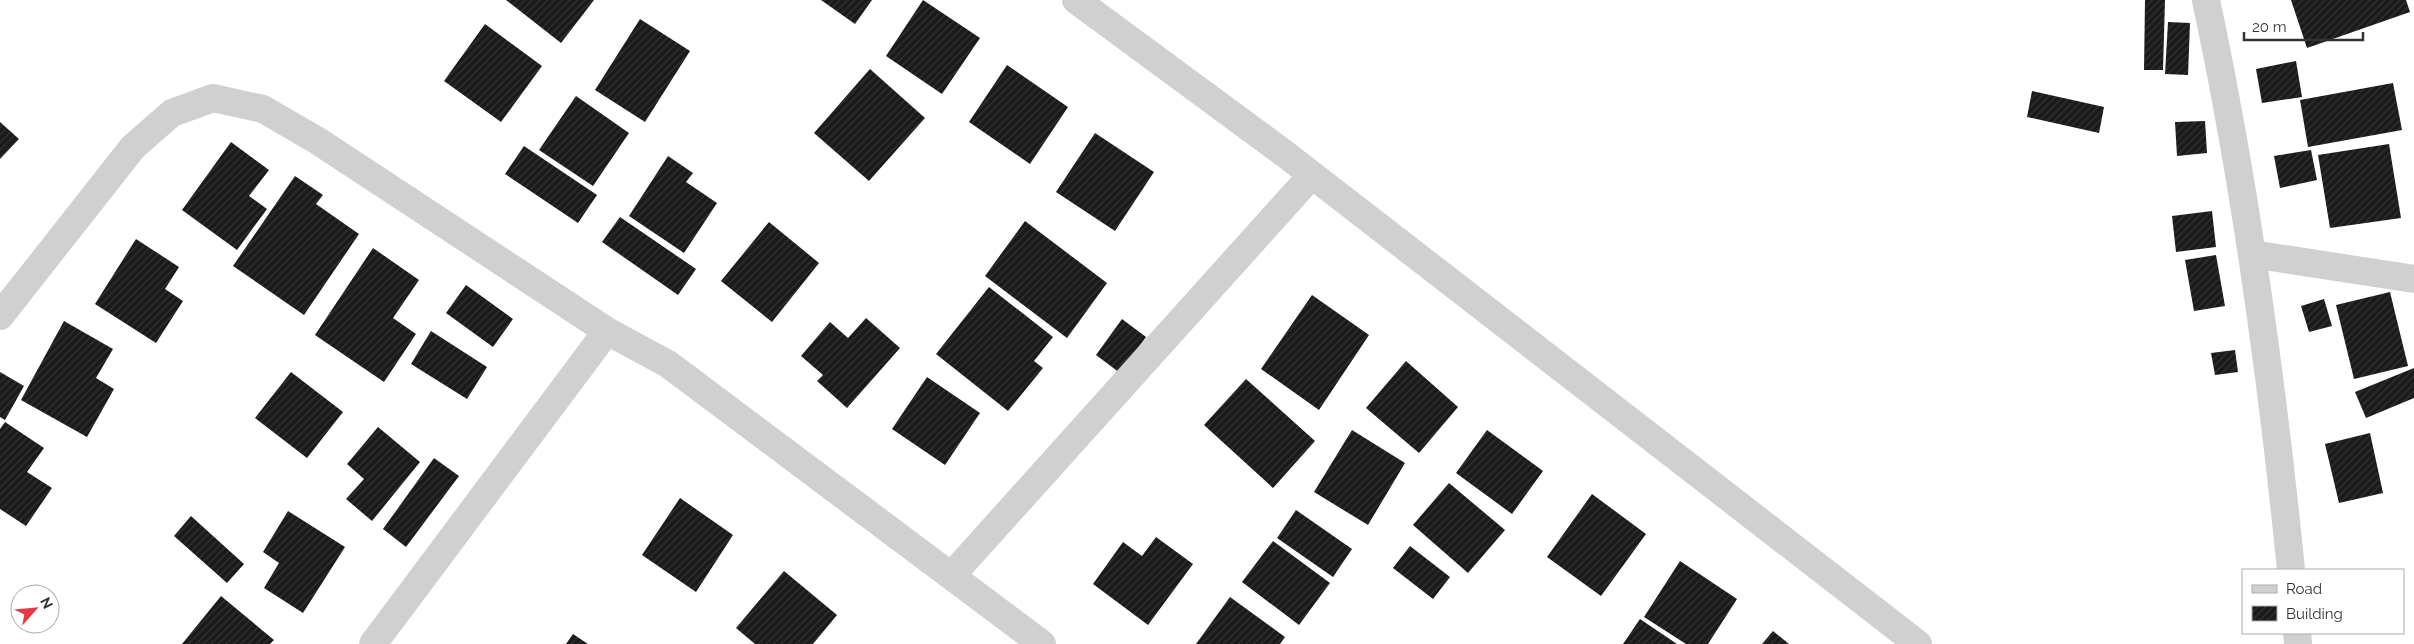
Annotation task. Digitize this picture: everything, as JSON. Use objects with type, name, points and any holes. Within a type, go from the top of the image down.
[{"type":"street","points":[[1076,0],[1312,175],[1918,644]]},
{"type":"street","points":[[2206,0],[2252,254],[2280,467],[2291,569]]},
{"type":"street","points":[[0,316],[133,147],[172,112],[213,98],[262,109],[318,142],[607,331],[668,364],[1042,644]]},
{"type":"street","points":[[952,575],[1312,175]]},
{"type":"street","points":[[2252,254],[2414,279]]},
{"type":"street","points":[[373,644],[607,331]]},
{"type":"building","points":[[506,0],[594,0],[561,43]]},
{"type":"building","points":[[821,0],[872,0],[855,24]]},
{"type":"building","points":[[923,0],[980,38],[942,94],[886,56]]},
{"type":"building","points":[[2145,0],[2165,0],[2163,70],[2144,70]]},
{"type":"building","points":[[2291,0],[2406,0],[2410,12],[2307,48]]},
{"type":"building","points":[[640,19],[690,51],[645,122],[595,90]]},
{"type":"building","points":[[2168,22],[2190,23],[2188,75],[2165,74]]},
{"type":"building","points":[[485,24],[542,66],[501,122],[444,81]]},
{"type":"building","points":[[2296,61],[2302,97],[2262,103],[2256,69]]},
{"type":"building","points":[[1007,65],[1068,107],[1030,164],[969,122]]},
{"type":"building","points":[[870,69],[925,118],[869,181],[814,133]]},
{"type":"building","points":[[2393,83],[2402,130],[2308,147],[2300,100]]},
{"type":"building","points":[[2032,91],[2104,107],[2099,133],[2027,117]]},
{"type":"building","points":[[576,96],[629,133],[593,186],[539,150]]},
{"type":"building","points":[[2205,121],[2207,153],[2177,156],[2175,122]]},
{"type":"building","points":[[0,122],[19,139],[0,159]]},
{"type":"building","points":[[1095,133],[1154,172],[1115,231],[1056,192]]},
{"type":"building","points":[[231,142],[269,170],[249,196],[267,209],[237,250],[182,210]]},
{"type":"building","points":[[2389,144],[2401,218],[2330,228],[2318,155]]},
{"type":"building","points":[[524,146],[597,195],[578,223],[505,174]]},
{"type":"building","points":[[2311,150],[2317,180],[2280,188],[2274,156]]},
{"type":"building","points":[[668,156],[693,173],[686,182],[717,203],[684,253],[629,216]]},
{"type":"building","points":[[295,176],[323,195],[316,204],[359,234],[304,315],[233,266]]},
{"type":"building","points":[[2212,211],[2216,247],[2176,252],[2172,216]]},
{"type":"building","points":[[620,217],[696,269],[678,295],[602,242]]},
{"type":"building","points":[[1025,221],[1107,283],[1067,338],[985,276]]},
{"type":"building","points":[[769,222],[819,263],[772,322],[721,281]]},
{"type":"building","points":[[136,239],[179,267],[165,289],[183,301],[156,343],[95,304]]},
{"type":"building","points":[[373,248],[419,280],[393,318],[416,334],[384,382],[315,335]]},
{"type":"building","points":[[2216,255],[2225,306],[2194,311],[2185,260]]},
{"type":"building","points":[[466,285],[513,319],[493,347],[446,313]]},
{"type":"building","points":[[989,287],[1053,337],[1034,361],[1043,368],[1008,411],[936,354]]},
{"type":"building","points":[[2390,292],[2408,366],[2354,379],[2336,305]]},
{"type":"building","points":[[1312,295],[1369,335],[1319,410],[1261,369]]},
{"type":"building","points":[[2324,299],[2332,326],[2309,332],[2301,306]]},
{"type":"building","points":[[866,318],[900,348],[847,408],[817,381],[823,375],[801,356],[830,322],[848,338]]},
{"type":"building","points":[[1122,319],[1146,337],[1120,373],[1096,355]]},
{"type":"building","points":[[64,321],[113,349],[96,378],[114,389],[87,437],[21,400]]},
{"type":"building","points":[[431,331],[487,367],[467,399],[411,364]]},
{"type":"building","points":[[2235,350],[2238,372],[2215,375],[2211,353]]},
{"type":"building","points":[[1406,361],[1458,407],[1419,453],[1366,408]]},
{"type":"building","points":[[2414,368],[2414,398],[2366,418],[2355,392]]},
{"type":"building","points":[[0,372],[24,386],[5,420],[0,417]]},
{"type":"building","points":[[291,372],[343,412],[307,458],[255,418]]},
{"type":"building","points":[[927,377],[980,413],[945,465],[892,429]]},
{"type":"building","points":[[1246,379],[1315,441],[1273,488],[1204,425]]},
{"type":"building","points":[[5,422],[44,448],[27,472],[52,488],[26,526],[0,509],[0,429]]},
{"type":"building","points":[[378,427],[420,462],[372,521],[346,499],[364,479],[347,464]]},
{"type":"building","points":[[1352,430],[1405,463],[1368,525],[1314,492]]},
{"type":"building","points":[[1487,430],[1543,471],[1512,514],[1456,473]]},
{"type":"building","points":[[2370,433],[2383,493],[2339,503],[2325,444]]},
{"type":"building","points":[[434,458],[459,476],[406,547],[383,529]]},
{"type":"building","points":[[1449,483],[1505,530],[1468,573],[1413,525]]},
{"type":"building","points":[[1592,494],[1646,534],[1601,596],[1547,557]]},
{"type":"building","points":[[680,498],[733,535],[696,592],[642,555]]},
{"type":"building","points":[[1296,510],[1352,549],[1333,577],[1277,538]]},
{"type":"building","points":[[288,511],[345,547],[303,613],[264,588],[279,563],[263,552]]},
{"type":"building","points":[[191,516],[244,564],[227,583],[174,536]]},
{"type":"building","points":[[1156,537],[1193,564],[1148,625],[1093,584],[1123,542],[1142,556]]},
{"type":"building","points":[[1273,541],[1330,583],[1299,625],[1242,582]]},
{"type":"building","points":[[1410,546],[1450,577],[1433,599],[1393,568]]},
{"type":"building","points":[[1680,561],[1737,599],[1708,644],[1686,644],[1644,617]]},
{"type":"building","points":[[784,571],[837,615],[813,644],[755,644],[736,628]]},
{"type":"building","points":[[221,596],[274,640],[270,644],[182,644]]},
{"type":"building","points":[[1230,597],[1285,637],[1280,644],[1196,644]]},
{"type":"building","points":[[1640,619],[1677,644],[1623,644]]},
{"type":"building","points":[[1773,631],[1789,644],[1762,644]]},
{"type":"building","points":[[573,634],[588,644],[566,644]]}]
